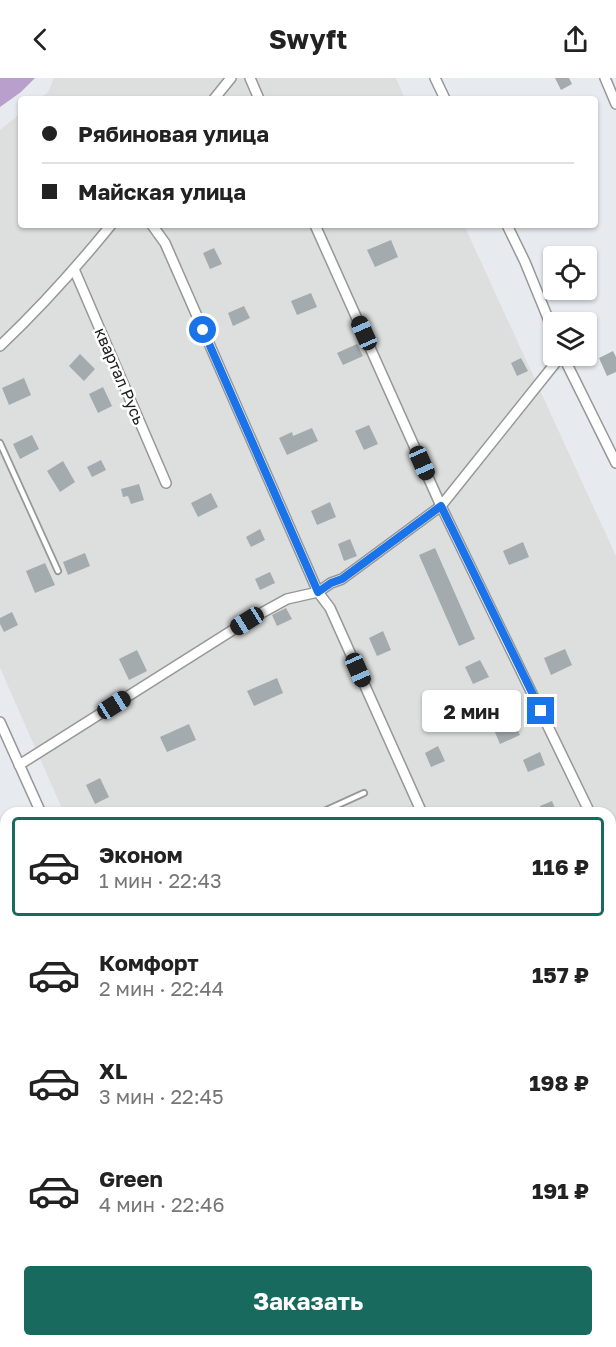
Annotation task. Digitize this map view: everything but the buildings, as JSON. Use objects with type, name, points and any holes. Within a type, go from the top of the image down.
[{"type":"street","points":[[216,96],[231,78]]},
{"type":"street","points":[[250,78],[258,96]]},
{"type":"street","points":[[435,78],[444,96]]},
{"type":"street","points":[[605,78],[616,104]]},
{"type":"street","points":[[0,346],[36,311],[108,228]]},
{"type":"street","points":[[154,228],[165,243],[318,592],[330,608],[419,807]]},
{"type":"street","points":[[316,228],[441,506],[587,807]]},
{"type":"street","points":[[508,228],[545,312]]},
{"type":"street","name":"квартал Русь","points":[[74,269],[166,483]]},
{"type":"street","points":[[19,765],[247,621],[287,599],[318,592],[342,579],[441,506],[554,366]]},
{"type":"street","points":[[567,366],[616,463]]},
{"type":"street","points":[[0,722],[38,807]]},
{"type":"lane","points":[[0,443],[58,571]]},
{"type":"lane","points":[[333,807],[364,793]]},
{"type":"shaded area","points":[[0,78],[35,78],[21,92],[0,107]]},
{"type":"shaded area","points":[[54,78],[396,78],[404,96],[43,96],[48,92]]},
{"type":"shaded area","points":[[18,115],[18,228],[465,228],[616,556],[616,807],[61,807],[0,668],[0,130]]},
{"type":"route","points":[[203,330],[318,592],[342,579],[441,506],[541,711]]}]
